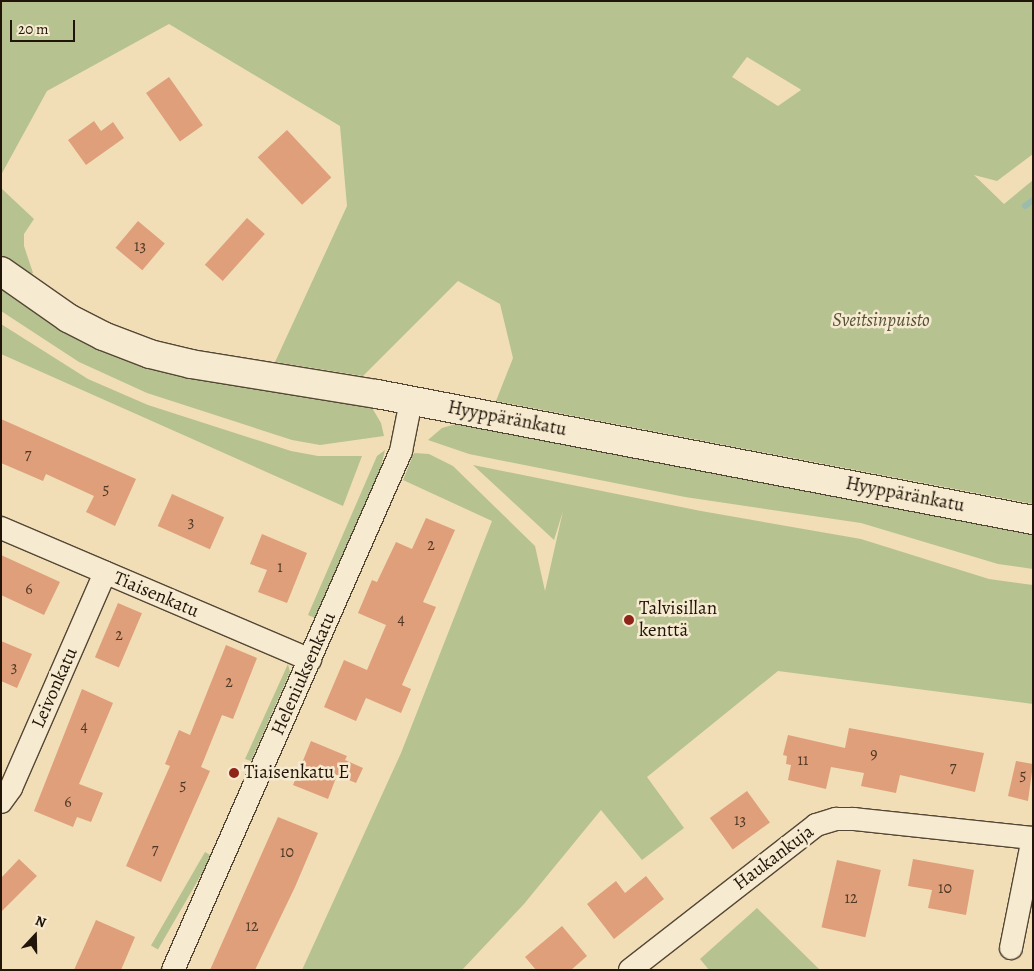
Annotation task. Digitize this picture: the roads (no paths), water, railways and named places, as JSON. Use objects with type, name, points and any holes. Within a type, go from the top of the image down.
[{"type":"street","name":"Hyyppäränkatu","points":[[1,271],[68,318],[150,354],[228,371],[411,401],[1033,520]]},
{"type":"street","name":"Heleniuksenkatu","points":[[173,970],[401,451],[411,401]]},
{"type":"street","name":"Tiaisenkatu","points":[[1,528],[310,660]]},
{"type":"street","name":"Leivonkatu","points":[[1,802],[11,788],[105,573]]},
{"type":"street","name":"Haukankuja","points":[[630,970],[816,825],[836,819],[854,819],[1033,838],[1011,948]]},
{"type":"waterway","points":[[1025,206],[1033,200]]},
{"type":"place","name":"Talvisillan kenttä","points":[[629,620]]},
{"type":"place","name":"Tiaisenkatu E","points":[[234,773]]},
{"type":"park label","name":"Sveitsinpuisto","points":[[881,321]]}]
